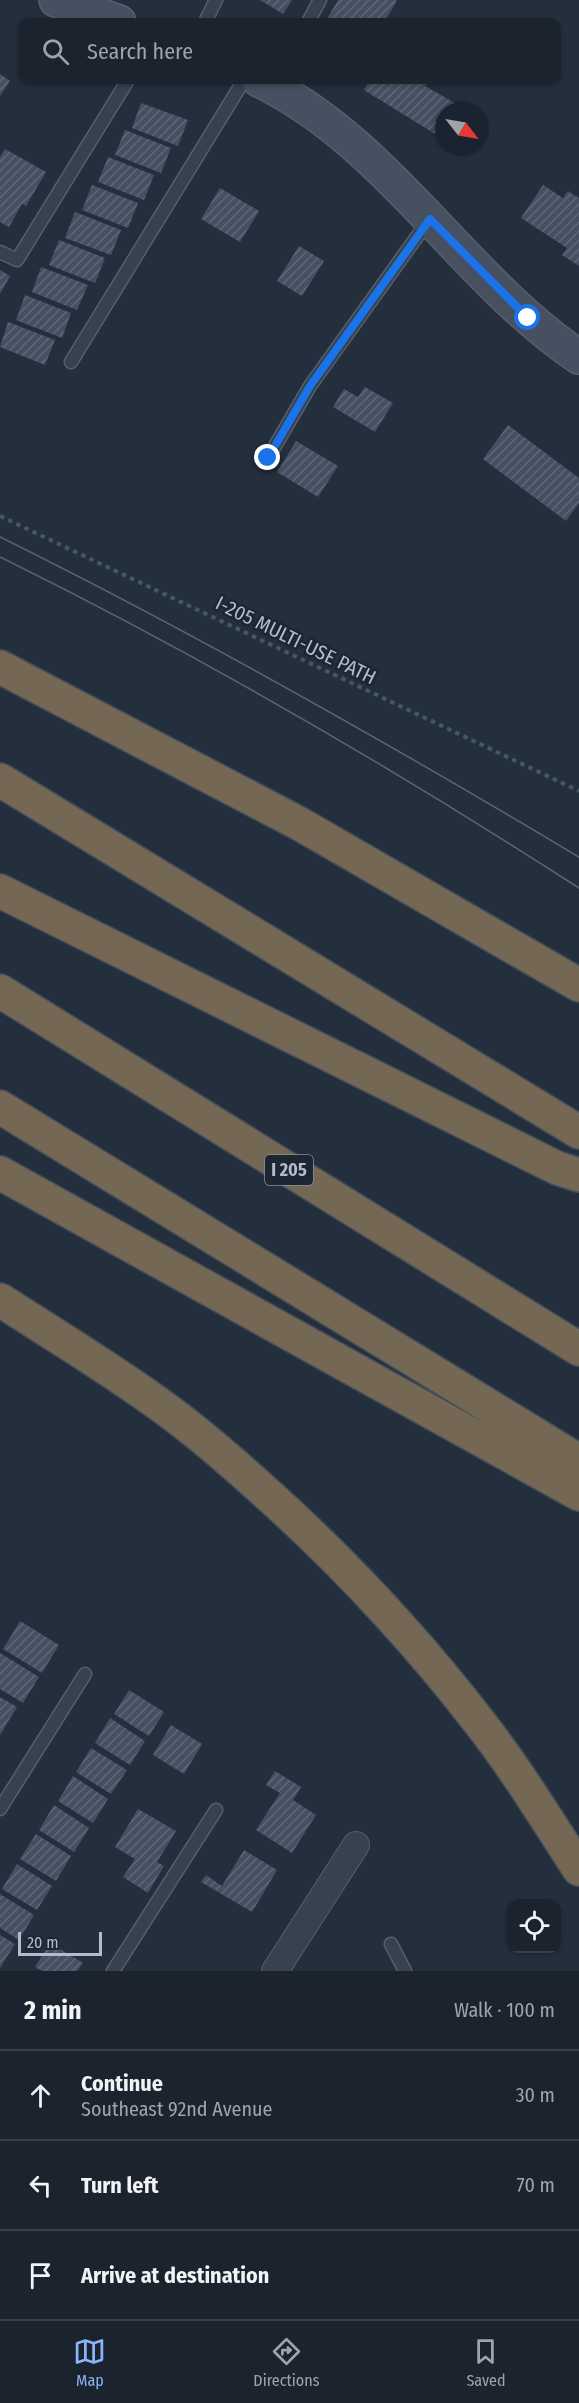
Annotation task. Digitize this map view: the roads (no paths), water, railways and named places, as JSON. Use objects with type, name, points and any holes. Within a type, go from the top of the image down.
[{"type":"highway","points":[[0,667],[300,824],[579,984]]},
{"type":"highway","points":[[0,780],[579,1132]]},
{"type":"highway","points":[[0,891],[557,1168],[579,1175]]},
{"type":"highway","name":"I 205","points":[[0,991],[579,1349]]},
{"type":"highway","points":[[0,1107],[579,1461]]},
{"type":"highway","points":[[0,1173],[579,1494]]},
{"type":"highway","points":[[0,1300],[167,1410],[262,1489],[349,1571],[426,1655],[481,1724],[579,1869]]},
{"type":"street","points":[[56,0],[108,18]]},
{"type":"street","points":[[268,84],[310,110],[346,138],[528,318],[579,357]]},
{"type":"street","points":[[275,1971],[356,1845]]},
{"type":"lane","points":[[207,18],[216,0]]},
{"type":"lane","points":[[310,18],[320,0]]},
{"type":"lane","points":[[0,252],[17,260],[126,84]]},
{"type":"lane","points":[[71,362],[261,84]]},
{"type":"lane","points":[[268,458],[310,386],[430,219]]},
{"type":"lane","points":[[0,1809],[85,1674]]},
{"type":"lane","points":[[113,1971],[216,1810]]},
{"type":"lane","points":[[391,1944],[405,1971]]},
{"type":"tram line","points":[[0,537],[147,612],[293,691],[579,857]]},
{"type":"tram line","points":[[0,557],[148,633],[294,714],[438,799],[579,888]]}]
